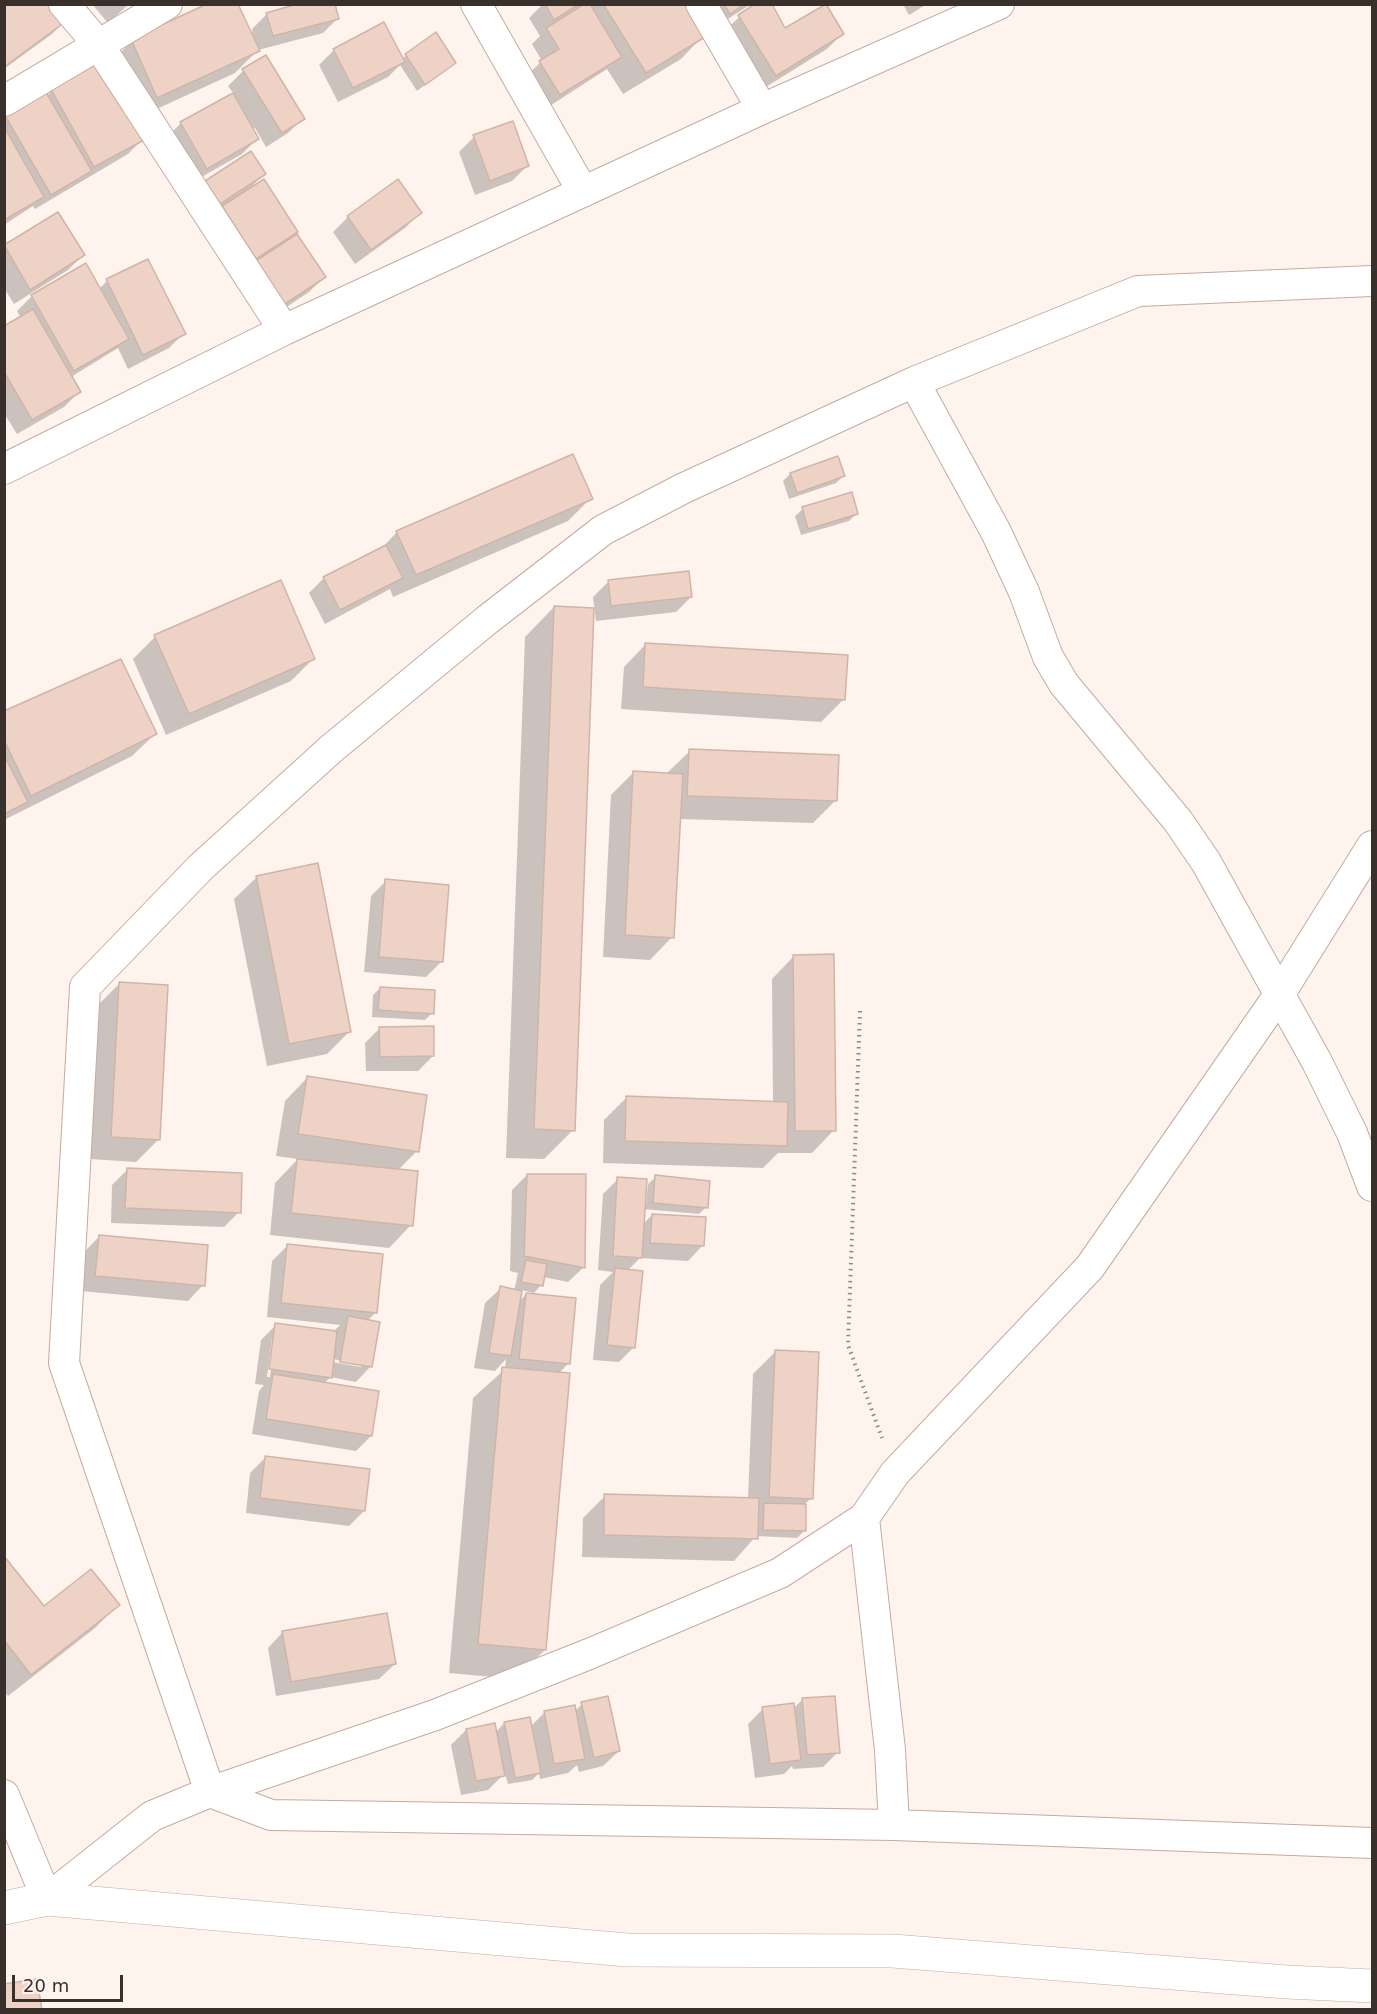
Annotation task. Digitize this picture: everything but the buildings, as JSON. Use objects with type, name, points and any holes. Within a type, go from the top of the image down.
[{"type":"street","points":[[64,4],[99,44],[284,330]]},
{"type":"street","points":[[4,101],[167,4]]},
{"type":"street","points":[[476,4],[583,192]]},
{"type":"street","points":[[701,4],[762,109]]},
{"type":"street","points":[[4,470],[284,330],[762,109],[999,4]]},
{"type":"street","points":[[210,1792],[64,1363],[85,987],[201,867],[331,748],[487,620],[603,530],[684,488],[914,382],[1138,291],[1372,281]]},
{"type":"street","points":[[914,382],[996,532],[1024,592],[1048,657],[1064,684],[1178,821],[1206,862],[1347,1123],[1372,1186]]},
{"type":"street","points":[[47,1899],[152,1816],[210,1792],[435,1715],[589,1654],[780,1573],[864,1518],[895,1473],[1090,1267],[1279,995],[1372,846]]},
{"type":"street","points":[[864,1518],[890,1750],[894,1825]]},
{"type":"street","points":[[210,1792],[271,1815],[894,1825],[1372,1843]]},
{"type":"street","points":[[4,1796],[47,1899]]},
{"type":"street","points":[[4,1908],[47,1899],[627,1950],[893,1951],[1287,1982],[1372,1986]]},
{"type":"path","points":[[860,1011],[848,1345],[895,1473]]}]
